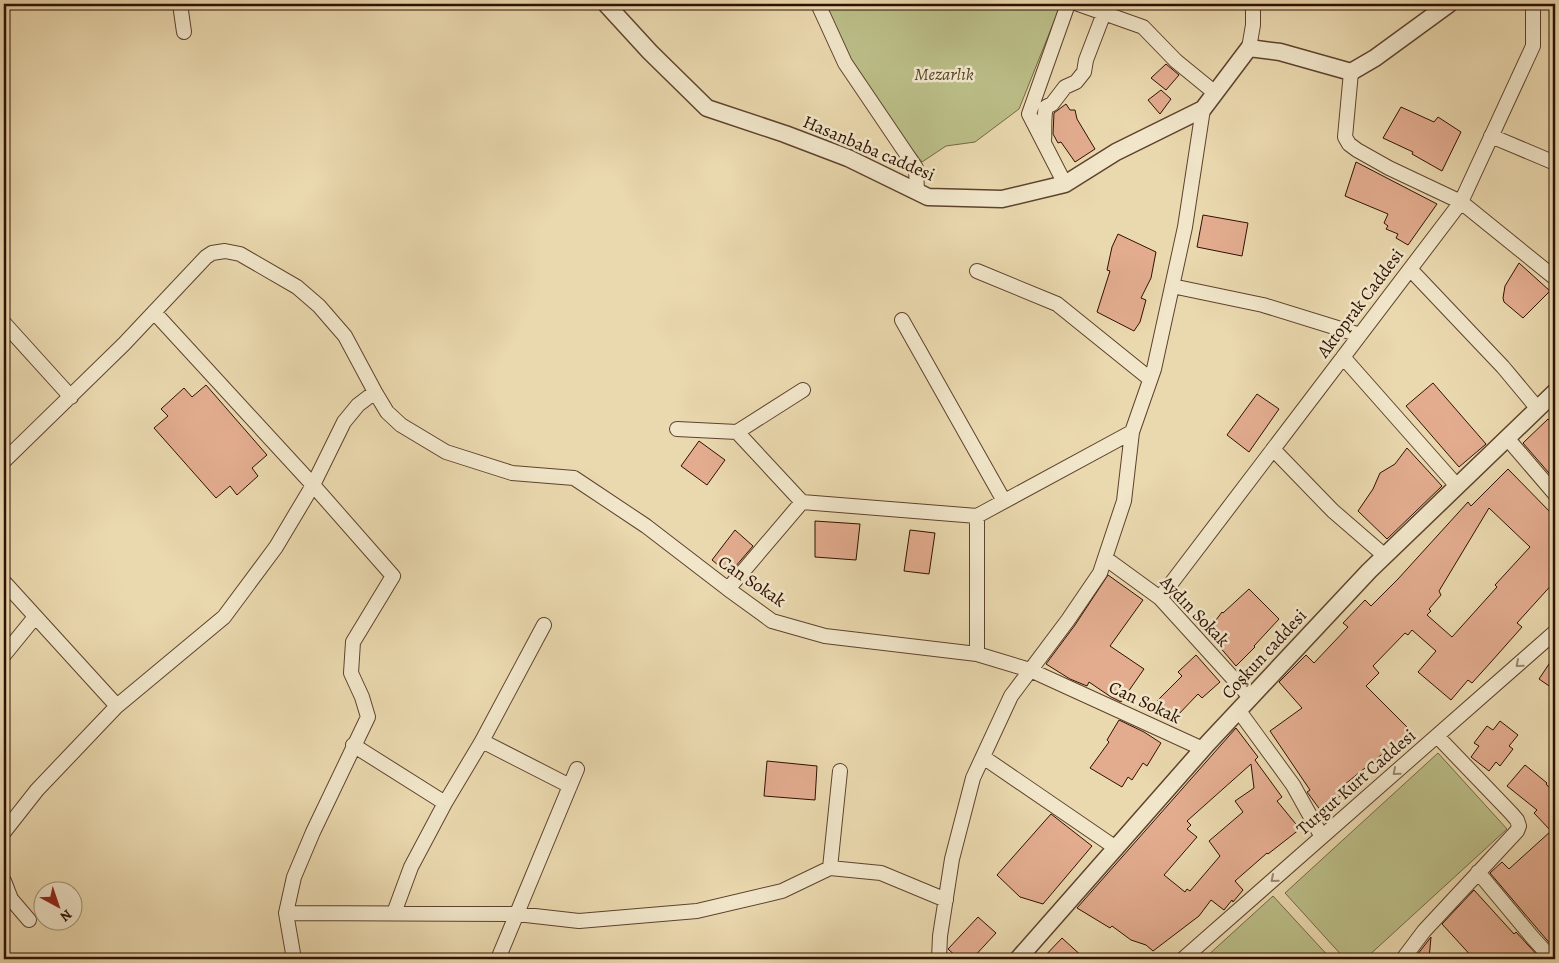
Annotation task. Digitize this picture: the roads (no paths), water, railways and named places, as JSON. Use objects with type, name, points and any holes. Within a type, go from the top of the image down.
[{"type":"street","points":[[180,4],[184,32]]},
{"type":"street","name":"Hasanbaba caddesi","points":[[606,4],[650,52],[707,108],[785,134],[848,158],[928,197],[1002,199],[1066,184],[1116,152],[1203,109]]},
{"type":"street","points":[[818,4],[845,63],[916,168],[917,192]]},
{"type":"street","points":[[1066,184],[1029,114],[1068,4]]},
{"type":"street","points":[[1078,4],[1143,27],[1176,61],[1214,92]]},
{"type":"street","points":[[939,959],[940,936],[952,859],[973,778],[1011,696],[1068,620],[1100,573],[1124,502],[1132,432],[1150,379],[1185,227],[1203,109],[1248,48],[1253,26],[1253,4]]},
{"type":"street","points":[[1248,48],[1280,52],[1351,72],[1376,58],[1449,4]]},
{"type":"street","name":"Aktoprak Caddesi","points":[[1160,598],[1461,202],[1534,46],[1533,4]]},
{"type":"street","points":[[1044,142],[1046,127],[1043,118],[1046,107],[1052,104],[1065,87],[1076,82],[1084,72],[1086,60],[1104,13]]},
{"type":"street","points":[[1351,72],[1345,137],[1349,144],[1388,168],[1461,202],[1555,278]]},
{"type":"street","points":[[1491,136],[1555,163]]},
{"type":"street","name":"Can Sokak","points":[[4,460],[71,397],[206,257],[212,253],[225,251],[240,254],[297,287],[320,306],[345,336],[387,412],[401,425],[446,452],[512,474],[574,478],[646,526],[772,621],[825,636],[977,654],[1030,670],[1203,749]]},
{"type":"street","points":[[1410,269],[1503,366],[1538,409]]},
{"type":"street","points":[[977,271],[1056,304],[1150,379]]},
{"type":"street","points":[[1172,286],[1263,305],[1360,335]]},
{"type":"street","points":[[154,312],[313,485],[393,576],[353,642],[351,673],[362,697],[368,717],[353,745],[294,877],[286,913],[294,959]]},
{"type":"street","points":[[902,320],[1004,501]]},
{"type":"street","points":[[4,323],[71,397]]},
{"type":"street","points":[[1343,357],[1457,486]]},
{"type":"street","points":[[676,429],[737,432],[803,390]]},
{"type":"street","points":[[4,832],[38,790],[117,706],[224,618],[276,547],[313,485],[344,422],[358,405],[375,392]]},
{"type":"street","name":"Coşkun caddesi","points":[[1018,959],[1203,749],[1385,556],[1555,392]]},
{"type":"street","points":[[737,432],[802,502],[977,516],[1132,432]]},
{"type":"street","points":[[1507,438],[1555,494]]},
{"type":"street","points":[[1273,449],[1333,511],[1385,556]]},
{"type":"street","points":[[728,589],[802,502]]},
{"type":"street","points":[[977,516],[977,654]]},
{"type":"street","name":"Aydın Sokak","points":[[1105,558],[1160,598],[1251,698]]},
{"type":"street","points":[[4,582],[117,706]]},
{"type":"street","points":[[4,655],[35,617]]},
{"type":"street","points":[[394,913],[411,867],[445,803],[482,741],[544,625]]},
{"type":"street","name":"Turgut Kurt Caddesi","points":[[1183,959],[1555,632]]},
{"type":"street","points":[[1239,711],[1293,785],[1322,837]]},
{"type":"street","points":[[1403,959],[1424,931],[1517,831],[1519,826],[1511,813],[1437,736]]},
{"type":"street","points":[[482,741],[570,786]]},
{"type":"street","points":[[353,745],[445,803]]},
{"type":"street","points":[[983,757],[1116,848]]},
{"type":"street","points":[[498,959],[577,769]]},
{"type":"street","points":[[830,868],[840,771]]},
{"type":"street","points":[[286,913],[517,914],[579,921],[697,912],[782,891],[830,868],[881,873],[946,900]]},
{"type":"street","points":[[1478,872],[1552,959]]},
{"type":"street","points":[[4,882],[10,899],[29,920]]},
{"type":"park label","name":"Mezarlık","points":[[944,74]]}]
